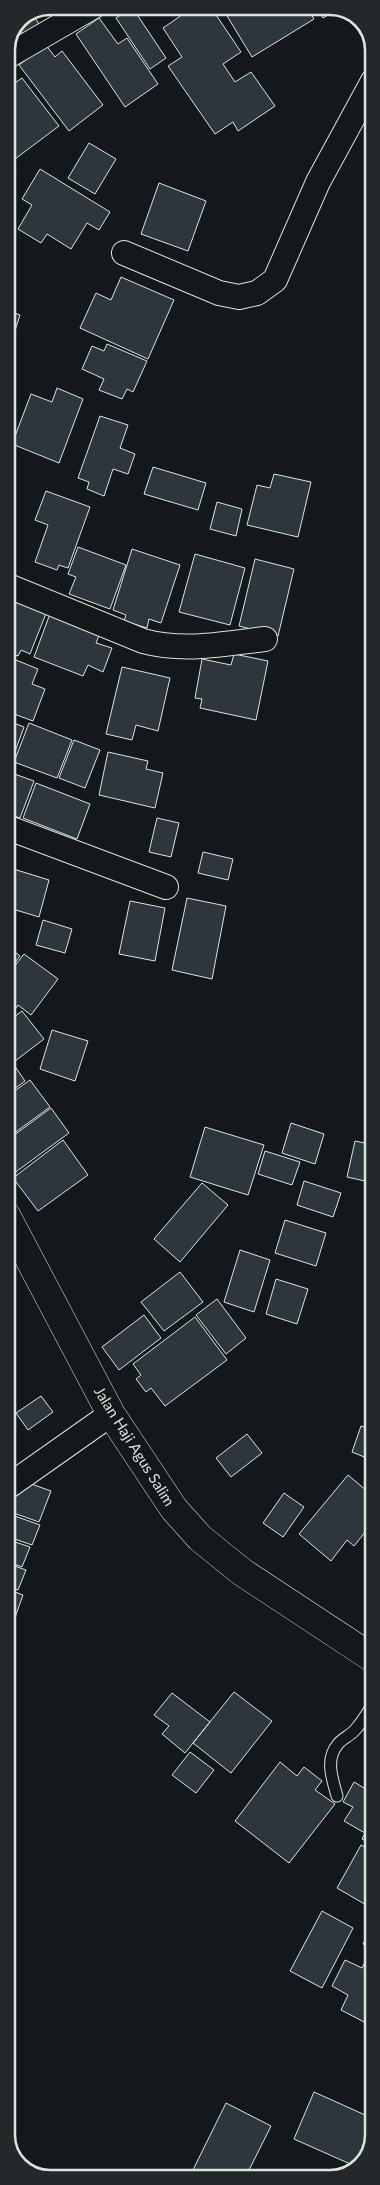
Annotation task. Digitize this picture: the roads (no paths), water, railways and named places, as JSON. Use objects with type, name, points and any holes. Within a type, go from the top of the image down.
[{"type":"main road","name":"Jalan Haji Agus Salim","points":[[15,1232],[111,1414],[174,1510],[200,1538],[242,1572],[365,1653]]},
{"type":"street","points":[[15,52],[78,15]]},
{"type":"street","points":[[124,253],[219,293],[239,297],[258,293],[275,280],[318,182],[365,96]]},
{"type":"street","points":[[15,589],[158,645],[182,648],[264,639]]},
{"type":"street","points":[[15,830],[166,887]]},
{"type":"street","points":[[15,1482],[111,1414]]},
{"type":"lane","points":[[337,1796],[331,1778],[330,1755],[339,1742],[354,1731],[365,1717]]}]
